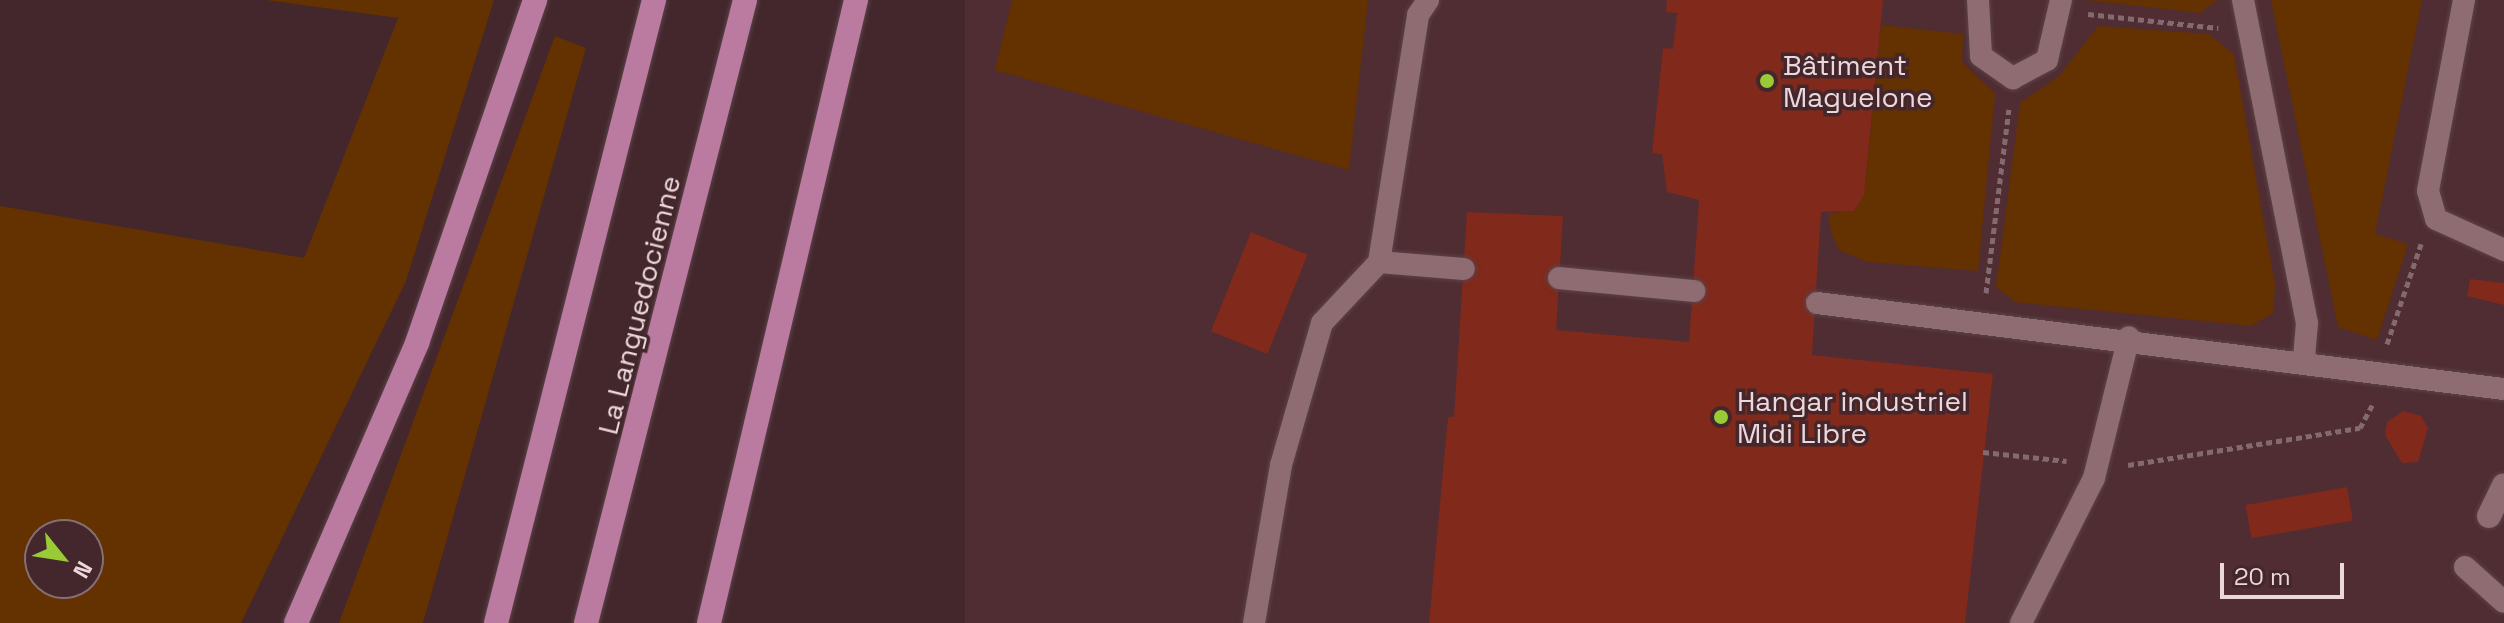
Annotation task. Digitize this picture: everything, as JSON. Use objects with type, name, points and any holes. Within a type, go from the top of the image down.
[{"type":"highway","points":[[296,623],[417,343],[535,0]]},
{"type":"highway","name":"La Languedocienne","points":[[496,623],[654,0]]},
{"type":"highway","name":"La Languedocienne","points":[[586,623],[745,0]]},
{"type":"highway","points":[[709,623],[856,0]]},
{"type":"street","points":[[2489,516],[2504,485]]},
{"type":"lane","points":[[1254,623],[1281,465],[1322,323],[1379,262],[1418,15],[1428,0]]},
{"type":"lane","points":[[1978,0],[1981,56],[2013,78],[2047,60],[2061,5]]},
{"type":"lane","points":[[2243,0],[2307,323],[2304,359]]},
{"type":"lane","points":[[2464,0],[2428,191],[2436,219],[2504,250]]},
{"type":"lane","points":[[1379,262],[1464,269]]},
{"type":"lane","points":[[1559,278],[1694,291]]},
{"type":"lane","points":[[1817,303],[1983,318],[2304,359],[2504,389]]},
{"type":"lane","points":[[2021,623],[2097,464],[2129,337]]},
{"type":"lane","points":[[2465,567],[2504,602]]},
{"type":"path","points":[[2061,5],[2247,31]]},
{"type":"path","points":[[1983,318],[2013,78]]},
{"type":"path","points":[[2384,370],[2386,347],[2436,219]]},
{"type":"path","points":[[1983,452],[2119,467],[2360,428],[2376,399],[2389,400]]},
{"type":"shaded area","points":[[266,0],[494,0],[406,281],[241,623],[0,623],[0,206],[304,258],[398,18]]},
{"type":"shaded area","points":[[965,0],[2504,0],[2504,623],[965,623]]},
{"type":"shaded area","points":[[1012,0],[1368,0],[1349,170],[995,70]]},
{"type":"shaded area","points":[[2086,0],[2217,0],[2200,13]]},
{"type":"shaded area","points":[[2271,0],[2422,0],[2375,234],[2408,244],[2377,340],[2338,327]]},
{"type":"shaded area","points":[[1881,25],[1963,34],[1962,62],[1995,94],[1978,271],[1867,262],[1839,250],[1831,232],[1829,213],[1854,211],[1864,195]]},
{"type":"shaded area","points":[[2098,26],[2209,34],[2234,55],[2275,285],[2273,313],[2251,326],[2015,302],[1996,287],[2020,103],[2059,76]]},
{"type":"shaded area","points":[[555,36],[586,48],[423,623],[339,623]]},
{"type":"building","name":"Hangar industriel Midi Libre","points":[[1667,0],[1883,0],[1864,195],[1854,211],[1821,212],[1812,355],[1993,374],[1965,623],[1429,623],[1448,417],[1454,417],[1467,212],[1563,216],[1556,330],[1689,342],[1699,200],[1667,192],[1662,154],[1652,153],[1663,48],[1673,49],[1677,13],[1666,12]]},
{"type":"building","points":[[1251,232],[1308,255],[1267,354],[1211,331]]},
{"type":"building","points":[[2470,279],[2504,283],[2504,305],[2467,296]]},
{"type":"building","points":[[2403,411],[2421,416],[2428,428],[2418,462],[2402,463],[2385,435],[2387,422]]},
{"type":"building","points":[[2347,487],[2353,520],[2251,538],[2246,505]]},
{"type":"place","name":"Bâtiment Maguelone","points":[[1767,81]]},
{"type":"place","name":"Hangar industriel Midi Libre","points":[[1721,417]]}]
